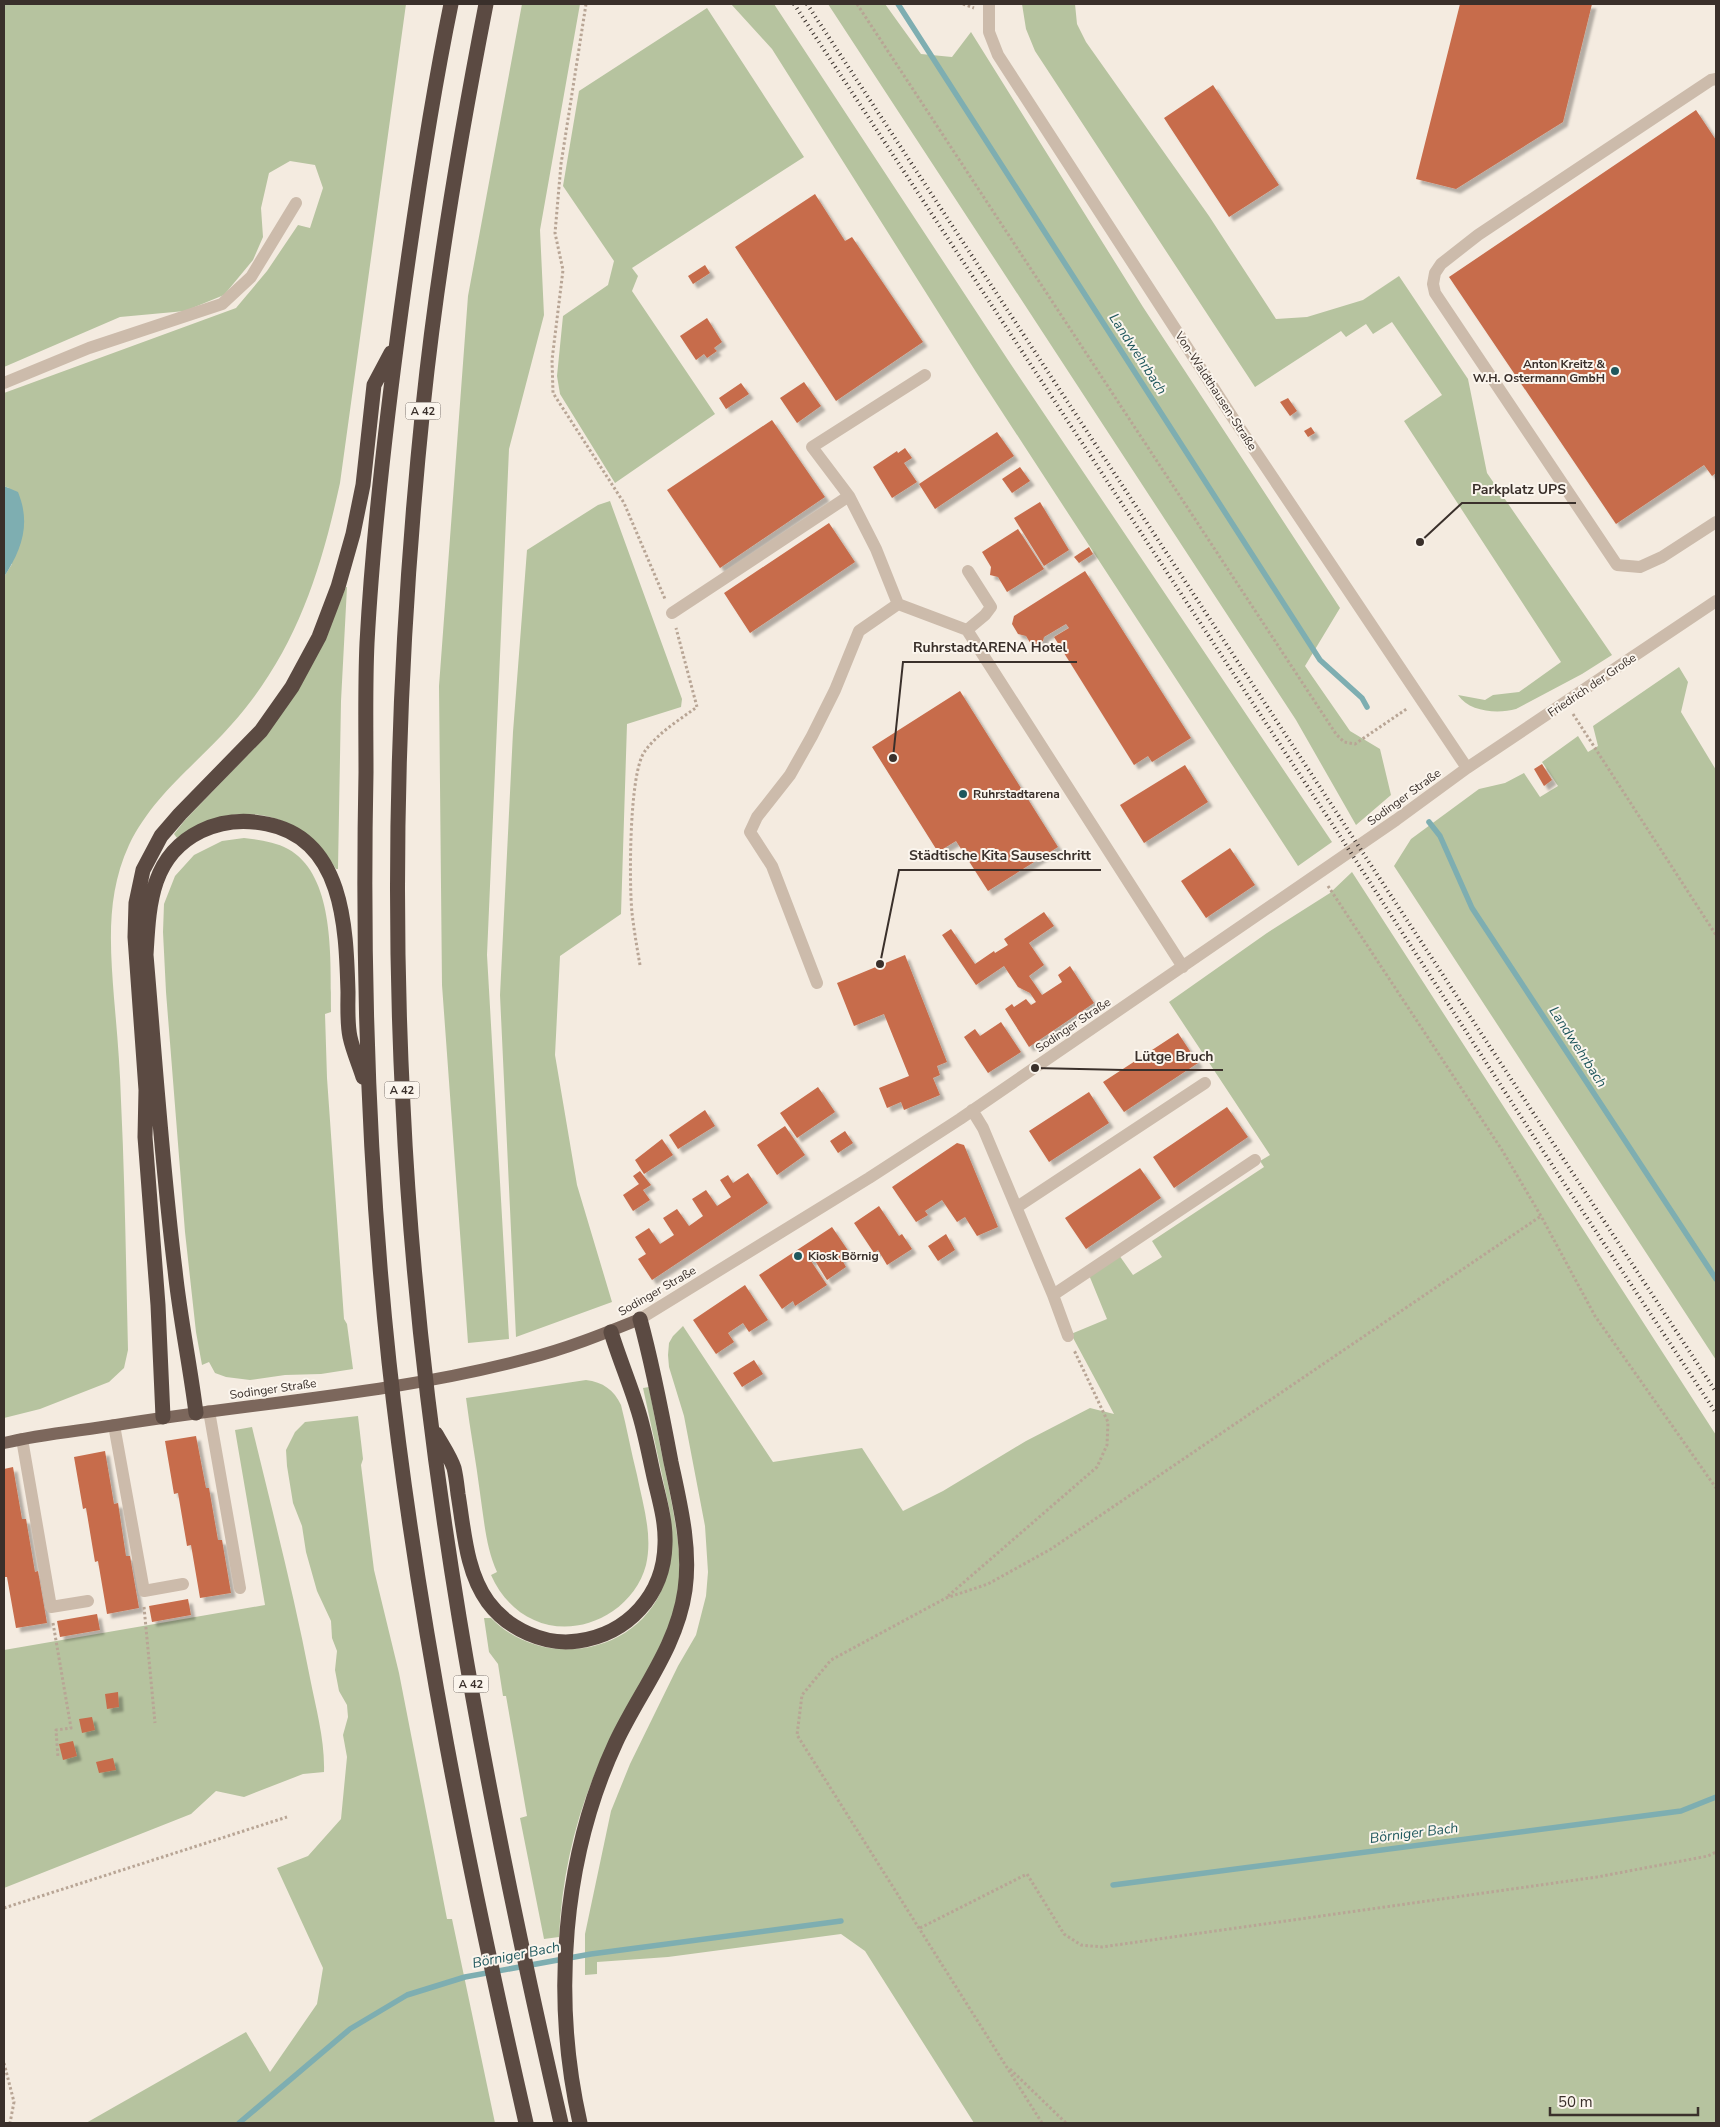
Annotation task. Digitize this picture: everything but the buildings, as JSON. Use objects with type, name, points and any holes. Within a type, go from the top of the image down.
[{"type":"highway","name":"A 42","points":[[451,4],[424,150],[380,466],[367,647],[364,977],[377,1232],[395,1412],[426,1625],[449,1761],[487,1949],[526,2123]]},
{"type":"highway","name":"A 42","points":[[486,4],[462,129],[441,266],[423,405],[411,548],[400,737],[398,960],[402,1097],[411,1228],[423,1357],[455,1597],[486,1774],[529,1983],[561,2123]]},
{"type":"highway","points":[[163,1417],[158,1305],[145,1137],[146,1090],[135,937],[136,902],[143,870],[161,836],[261,731],[292,687],[319,637],[338,587],[353,534],[363,485],[374,385],[397,343]]},
{"type":"highway","points":[[203,1412],[192,1376],[182,1326],[174,1267],[146,955],[149,906],[160,870],[176,848],[200,831],[226,822],[252,821],[279,826],[302,838],[322,858],[335,886],[343,923],[347,956],[350,1037],[369,1092]]},
{"type":"highway","points":[[580,2123],[568,2055],[565,2009],[571,1894],[581,1838],[595,1791],[617,1740],[666,1651],[679,1621],[686,1589],[686,1550],[682,1517],[652,1364],[640,1319]]},
{"type":"highway","points":[[431,1424],[454,1467],[466,1544],[473,1574],[488,1602],[503,1617],[525,1634],[552,1640],[576,1642],[601,1637],[625,1624],[641,1610],[654,1592],[662,1568],[665,1544],[663,1516],[638,1411],[611,1332]]},
{"type":"main road","name":"Sodinger Straße","points":[[4,1443],[163,1417],[320,1396],[466,1373],[527,1359],[611,1332],[640,1319]]},
{"type":"street","name":"Von-Waldthausen-Straße","points":[[989,4],[990,32],[998,55],[1231,415],[1467,768]]},
{"type":"street","points":[[1716,79],[1711,80],[1478,235],[1441,264],[1435,273],[1433,284],[1434,294],[1617,565],[1640,567],[1662,557],[1716,522]]},
{"type":"street","points":[[4,383],[89,348],[222,304],[251,277],[296,203]]},
{"type":"street","points":[[925,375],[812,447],[849,496],[876,549],[898,604],[967,630],[1183,966]]},
{"type":"street","points":[[672,613],[849,496]]},
{"type":"street","points":[[967,630],[985,615],[991,607],[968,571]]},
{"type":"street","name":"Friedrich der Große","points":[[1467,768],[1716,601]]},
{"type":"street","points":[[816,983],[772,866],[750,832],[756,817],[790,776],[812,736],[835,690],[858,631],[898,604]]},
{"type":"street","name":"Sodinger Straße","points":[[640,1319],[869,1178],[972,1110],[1396,820],[1467,768]]},
{"type":"street","points":[[1017,1207],[1205,1083]]},
{"type":"street","points":[[972,1110],[983,1128],[1017,1207],[1068,1336]]},
{"type":"street","points":[[1053,1295],[1255,1160]]},
{"type":"street","points":[[203,1412],[240,1588]]},
{"type":"street","points":[[114,1425],[144,1591],[183,1584]]},
{"type":"street","points":[[22,1439],[50,1607],[88,1601]]},
{"type":"path","points":[[586,4],[560,174],[555,233],[563,270],[552,360],[553,393],[624,502],[672,613],[697,706],[668,728],[644,752],[636,775],[631,857],[632,912],[640,965]]},
{"type":"path","points":[[857,4],[1336,734],[1344,742],[1355,744],[1421,700]]},
{"type":"path","points":[[1566,703],[1716,935]]},
{"type":"path","points":[[1319,873],[1502,1150],[1541,1216],[1595,1316],[1716,1488]]},
{"type":"path","points":[[1042,2123],[797,1735],[802,1695],[831,1660],[946,1598],[988,1584],[1051,1549],[1541,1216]]},
{"type":"path","points":[[946,1598],[1097,1467],[1107,1444],[1108,1422],[1068,1336]]},
{"type":"path","points":[[144,1591],[143,1605],[156,1723]]},
{"type":"path","points":[[50,1607],[71,1728],[56,1730],[58,1757]]},
{"type":"path","points":[[4,1908],[287,1817]]},
{"type":"path","points":[[920,1928],[1027,1874],[1064,1934],[1081,1945],[1102,1947],[1597,1877],[1708,1856],[1716,1852]]},
{"type":"path","points":[[4,2063],[14,2102],[10,2123]]},
{"type":"path","points":[[1006,2065],[1066,2123]]},
{"type":"green space","points":[[4,4],[406,4],[340,483],[314,581],[289,641],[273,669],[254,697],[232,724],[176,781],[150,811],[129,845],[116,883],[111,920],[111,939],[124,1163],[128,1350],[124,1368],[109,1382],[40,1409],[4,1418],[4,577],[12,564],[9,488],[4,486],[4,393],[236,308],[267,271],[298,225],[310,228],[323,188],[315,165],[290,161],[269,173],[261,208],[263,237],[253,260],[224,295],[185,311],[120,317],[4,367]]},
{"type":"green space","points":[[522,4],[580,4],[540,230],[544,315],[509,449],[487,955],[509,1339],[468,1343],[442,985],[439,686],[468,296]]},
{"type":"green space","points":[[731,4],[774,4],[1008,360],[1332,842],[1298,866],[976,372],[772,49]]},
{"type":"green space","points":[[828,4],[885,4],[921,54],[952,57],[971,32],[1143,307],[1340,608],[1305,666],[1350,731],[1380,749],[1391,795],[1356,825],[1296,720]]},
{"type":"green space","points":[[1022,4],[1075,4],[1077,24],[1086,42],[1209,216],[1276,319],[1307,317],[1363,300],[1399,276],[1468,379],[1487,473],[1612,655],[1582,674],[1516,709],[1509,711],[1484,710],[1463,701],[1458,695],[1485,700],[1493,695],[1519,692],[1561,662],[1404,421],[1442,395],[1392,322],[1373,334],[1366,324],[1346,337],[1341,331],[1255,387],[1035,51],[1026,29]]},
{"type":"green space","points":[[707,8],[804,157],[632,268],[638,276],[632,291],[715,414],[615,483],[560,394],[557,376],[563,316],[608,285],[614,261],[563,186],[579,91]]},
{"type":"green space","points":[[610,501],[682,699],[681,707],[627,724],[621,914],[560,956],[555,1055],[577,1185],[612,1302],[516,1337],[500,995],[513,732],[527,550],[598,505]]},
{"type":"green space","points":[[346,587],[341,701],[338,869],[304,833],[285,822],[264,816],[242,814],[220,817],[198,825],[177,838],[174,834],[185,820],[263,739],[324,641]]},
{"type":"green space","points":[[1679,667],[1688,682],[1681,712],[1716,770],[1716,1360],[1394,866],[1411,839],[1479,789],[1505,783],[1524,773],[1540,797],[1558,786],[1542,762],[1578,736],[1588,752],[1598,746],[1593,726]]},
{"type":"green space","points":[[244,838],[273,843],[288,849],[304,862],[315,879],[323,900],[328,923],[331,1012],[325,1014],[327,1078],[344,1319],[347,1324],[353,1369],[321,1374],[285,1375],[250,1380],[226,1377],[215,1373],[209,1362],[202,1365],[196,1332],[185,1232],[166,992],[163,932],[164,904],[175,876],[194,855],[222,841]]},
{"type":"green space","points":[[1352,872],[1716,1435],[1716,2123],[974,2123],[865,1951],[841,1934],[668,1957],[597,1962],[597,1974],[585,1975],[585,1934],[611,1811],[630,1764],[678,1666],[696,1635],[706,1596],[708,1572],[705,1526],[684,1416],[669,1367],[669,1343],[673,1336],[683,1326],[773,1462],[862,1448],[903,1511],[943,1491],[1026,1441],[1090,1408],[1114,1414],[1071,1334],[1107,1319],[1089,1275],[1119,1255],[1133,1275],[1162,1257],[1152,1241],[1264,1167],[1260,1161],[1270,1155],[1169,1002],[1267,933],[1330,893]]},
{"type":"green space","points":[[586,1380],[603,1385],[615,1395],[621,1405],[648,1531],[648,1554],[644,1572],[638,1585],[619,1607],[595,1620],[578,1625],[560,1626],[543,1623],[527,1617],[513,1606],[501,1592],[491,1575],[497,1572],[486,1534],[466,1398]]},
{"type":"green space","points":[[649,1387],[678,1538],[680,1565],[678,1593],[673,1614],[657,1654],[605,1751],[586,1796],[567,1865],[559,1937],[544,1939],[520,1818],[527,1816],[506,1696],[503,1696],[498,1664],[489,1652],[484,1618],[491,1618],[512,1634],[536,1645],[561,1649],[587,1648],[611,1640],[633,1627],[651,1608],[664,1584],[670,1558],[671,1529],[670,1512],[643,1388]]},
{"type":"green space","points":[[358,1416],[363,1459],[361,1465],[374,1570],[399,1673],[447,1919],[452,1919],[495,2123],[86,2123],[246,2032],[270,2072],[317,2004],[323,1968],[277,1868],[308,1856],[341,1819],[347,1757],[343,1735],[348,1717],[347,1705],[339,1691],[335,1670],[337,1651],[332,1638],[331,1621],[317,1591],[306,1552],[302,1526],[293,1503],[286,1450],[295,1432],[305,1422]]},
{"type":"green space","points":[[252,1427],[304,1647],[322,1736],[324,1772],[303,1774],[244,1797],[216,1791],[191,1814],[4,1888],[4,1650],[265,1605],[235,1430]]},
{"type":"water","points":[[4,486],[18,492],[24,515],[24,526],[20,546],[4,577]]},
{"type":"waterway","name":"Landwehrbach","points":[[898,4],[1320,660],[1362,698],[1367,707]]},
{"type":"waterway","name":"Landwehrbach","points":[[1429,822],[1440,836],[1472,908],[1716,1279]]},
{"type":"waterway","name":"Börniger Bach","points":[[1113,1885],[1681,1811],[1716,1797]]},
{"type":"waterway","name":"Börniger Bach","points":[[239,2123],[350,2029],[407,1995],[465,1977],[591,1954],[841,1921]]},
{"type":"railway","points":[[794,4],[1716,1413]]},
{"type":"railway","points":[[807,4],[1716,1392]]},
{"type":"place","name":"Anton Kreitz & W.H. Ostermann GmbH","points":[[1615,371]]},
{"type":"place","name":"Parkplatz UPS","points":[[1420,542]]},
{"type":"place","name":"RuhrstadtARENA Hotel","points":[[893,758]]},
{"type":"place","name":"Ruhrstadtarena","points":[[963,794]]},
{"type":"place","name":"Städtische Kita Sauseschritt","points":[[880,964]]},
{"type":"place","name":"Lütge Bruch","points":[[1035,1068]]},
{"type":"place","name":"Kiosk Börnig","points":[[798,1256]]}]
